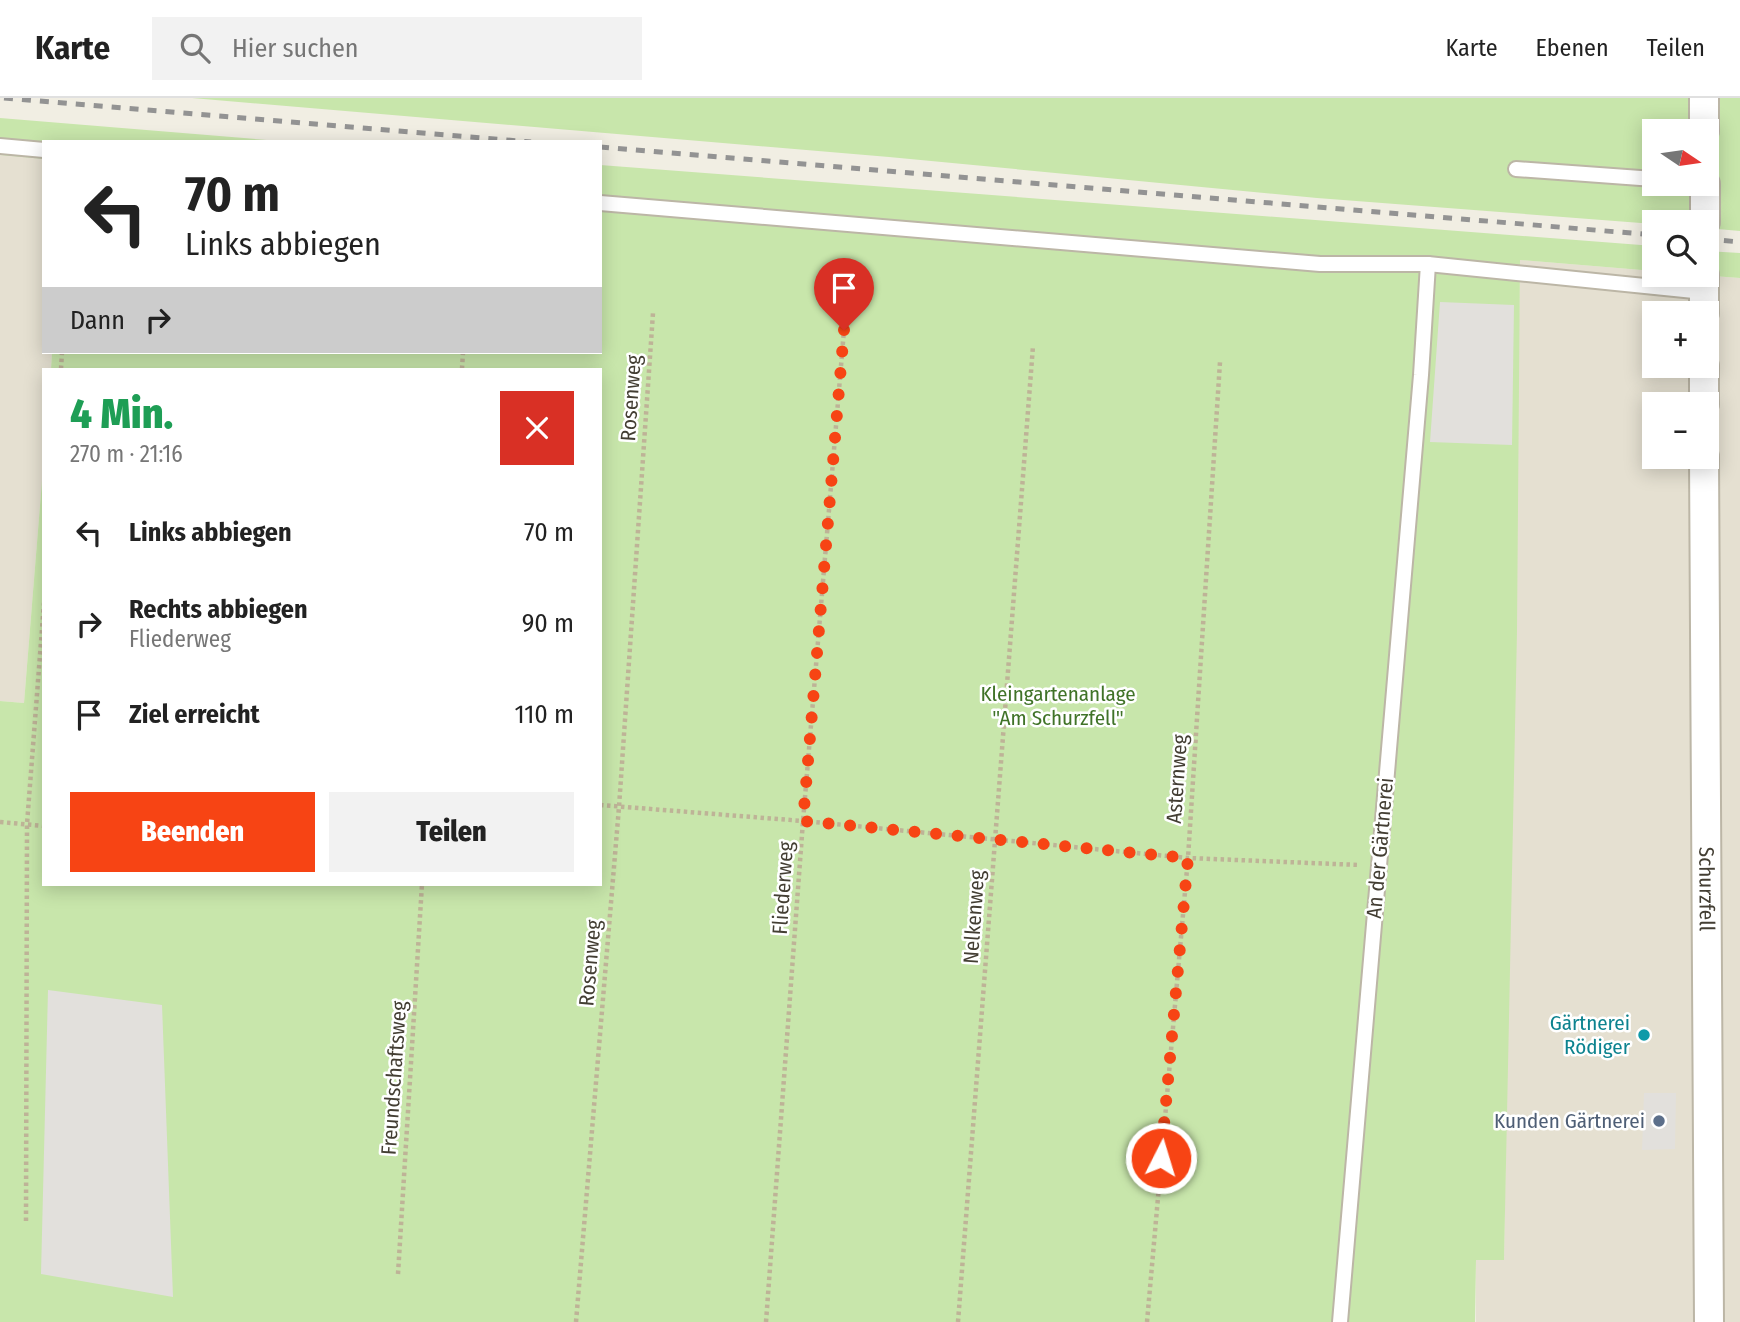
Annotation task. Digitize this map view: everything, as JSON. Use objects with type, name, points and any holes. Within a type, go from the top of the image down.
[{"type":"street","points":[[1703,98],[1704,119]]},
{"type":"street","name":"Schurzfell","points":[[1704,469],[1709,1322]]},
{"type":"lane","points":[[0,146],[42,150]]},
{"type":"lane","points":[[1516,169],[1642,178]]},
{"type":"lane","points":[[602,203],[1320,264],[1428,264],[1704,293]]},
{"type":"lane","name":"An der Gärtnerei","points":[[1340,1322],[1421,375],[1428,264]]},
{"type":"path","name":"Rosenweg","points":[[576,1322],[619,807],[653,313]]},
{"type":"path","name":"Fliederweg","points":[[766,1322],[803,821],[844,330]]},
{"type":"path","name":"Nelkenweg","points":[[958,1322],[1033,346]]},
{"type":"path","name":"Asternweg","points":[[1147,1322],[1188,858],[1220,362]]},
{"type":"path","points":[[26,1220],[27,824],[42,629]]},
{"type":"path","points":[[602,805],[803,821],[1188,858],[1378,866]]},
{"type":"path","points":[[0,822],[42,826]]},
{"type":"path","name":"Freundschaftsweg","points":[[398,1274],[422,886]]},
{"type":"shaded area","points":[[0,155],[42,159],[42,354],[52,354],[51,368],[42,368],[42,481],[24,703],[0,701]]},
{"type":"shaded area","points":[[1520,260],[1642,270],[1642,287],[1719,287],[1719,276],[1740,278],[1740,1322],[1476,1322],[1476,1260],[1504,1260]]},
{"type":"shaded area","points":[[1440,302],[1514,305],[1512,445],[1430,442]]},
{"type":"shaded area","points":[[48,990],[162,1005],[173,1297],[41,1274]]},
{"type":"shaded area","name":"Kunden Gärtnerei","points":[[1644,1093],[1676,1093],[1675,1149],[1642,1150]]},
{"type":"green space","points":[[192,98],[1740,98],[1740,231],[1719,229],[1719,210],[1642,210],[1642,223],[1317,198],[889,157]]},
{"type":"green space","points":[[0,118],[268,140],[42,140],[42,159],[0,155]]},
{"type":"green space","name":"Kleingartenanlage \"Am Schurzfell\"","points":[[602,165],[1642,245],[1642,270],[1520,260],[1517,631],[1504,1260],[1476,1260],[1475,1322],[0,1322],[0,701],[24,703],[42,481],[42,886],[602,886],[602,368],[51,368],[52,354],[602,354]]},
{"type":"green space","points":[[1719,252],[1740,253],[1740,278],[1719,276]]},
{"type":"railway","points":[[4,98],[507,140]]},
{"type":"railway","points":[[602,147],[1642,234]]},
{"type":"railway","points":[[1719,240],[1740,242]]},
{"type":"place","name":"Gärtnerei Rödiger","points":[[1644,1035]]},
{"type":"place","name":"Kunden Gärtnerei","points":[[1659,1121]]},
{"type":"route","points":[[844,330],[803,821],[1188,858],[1161,1158]]}]
